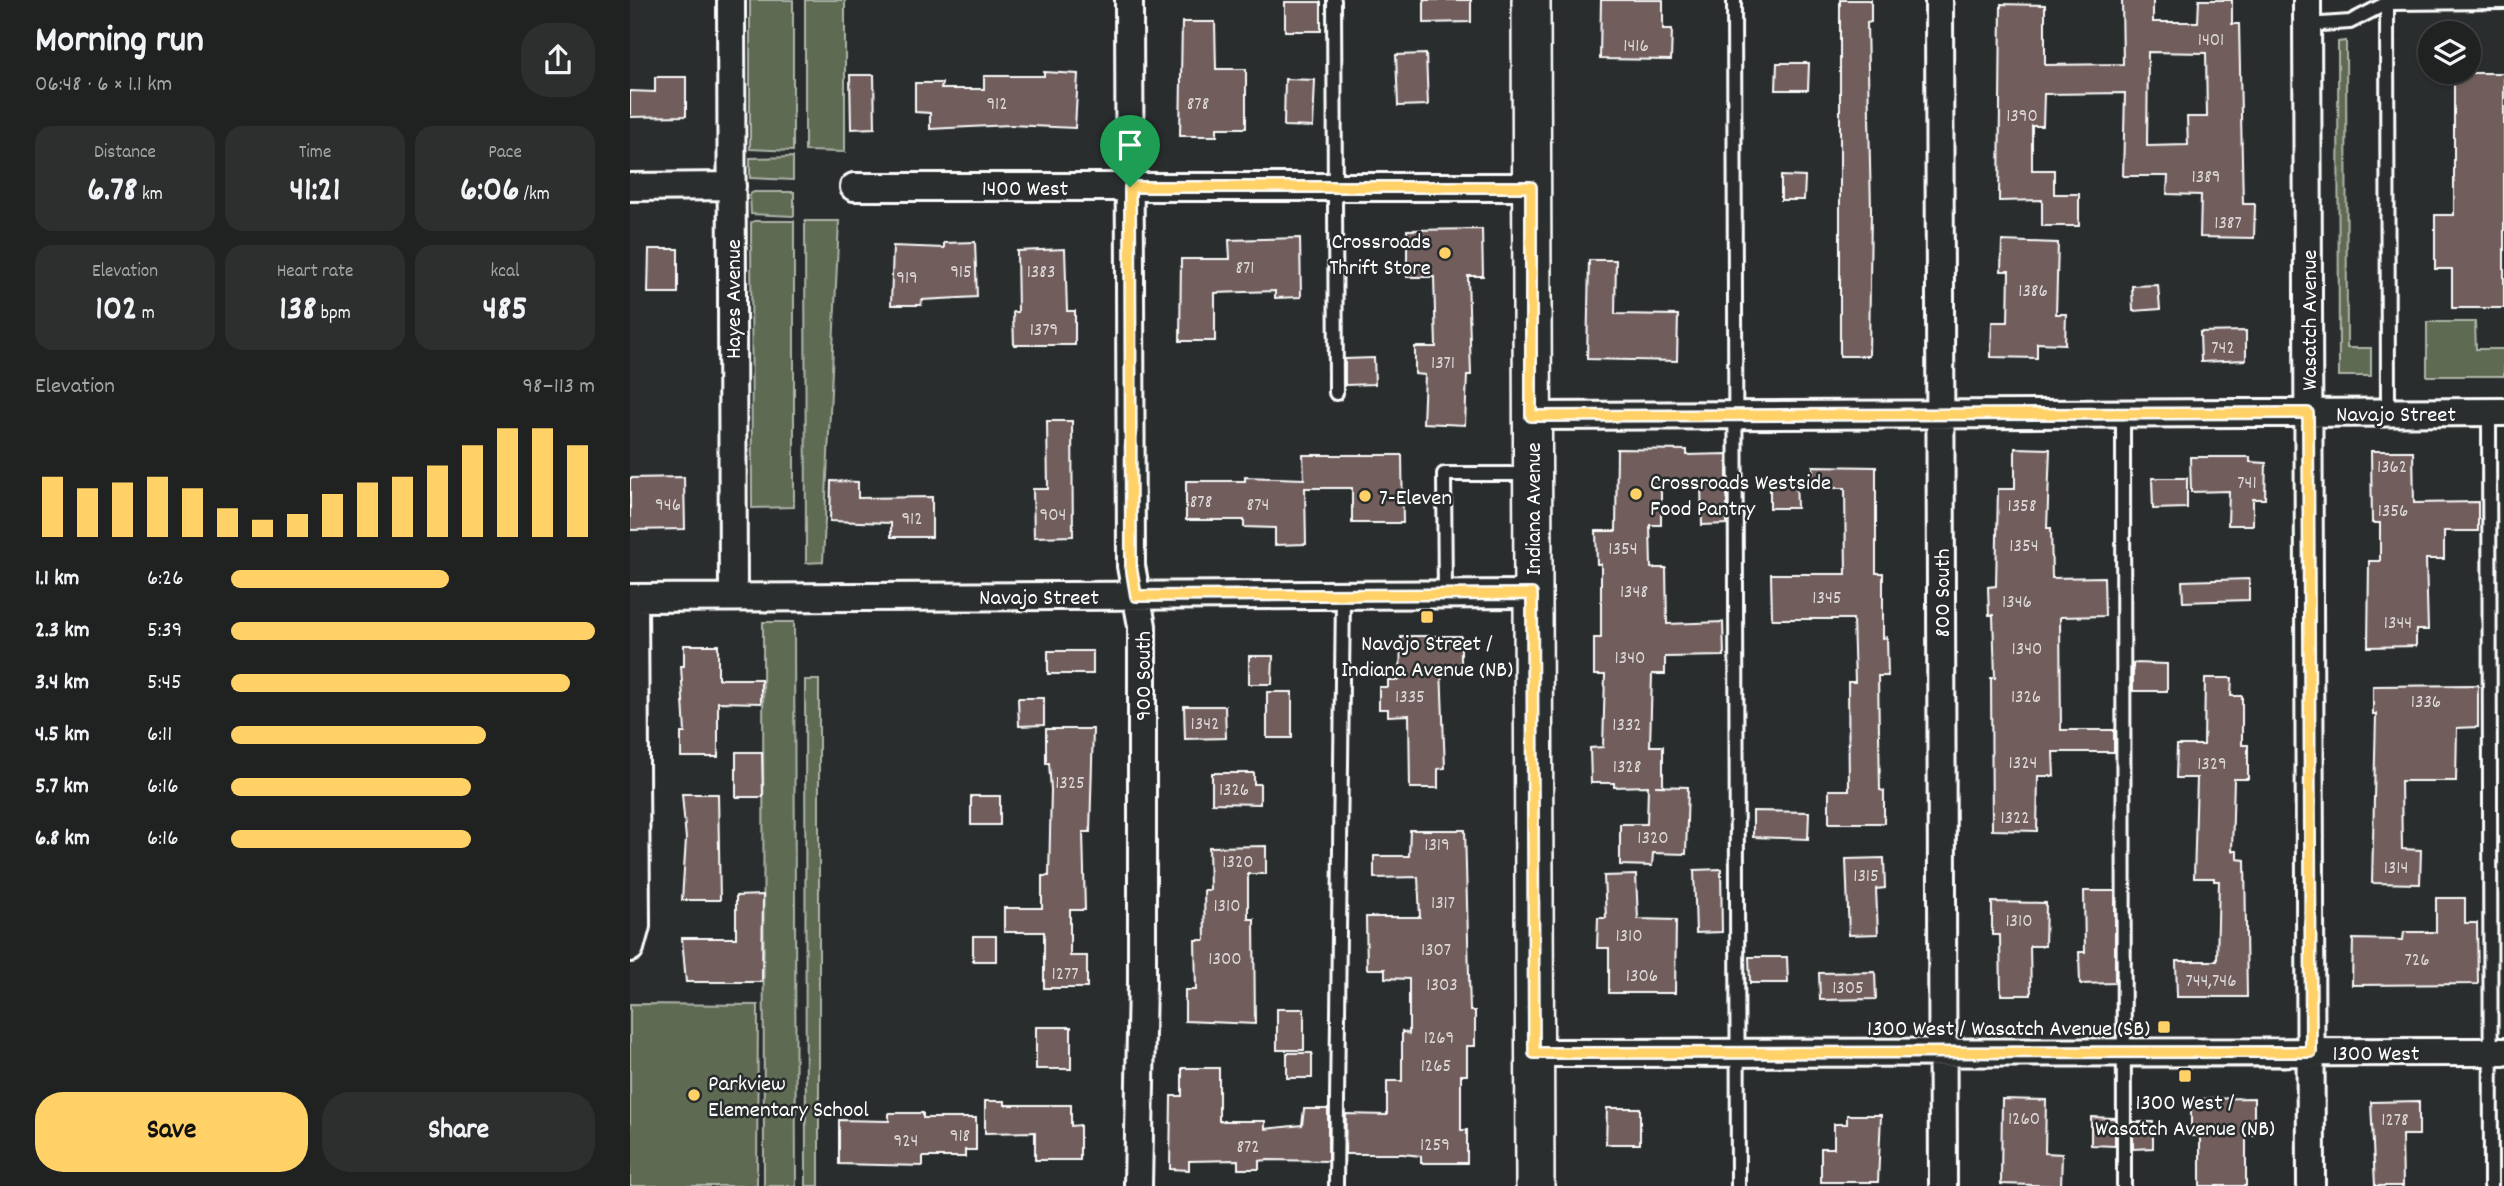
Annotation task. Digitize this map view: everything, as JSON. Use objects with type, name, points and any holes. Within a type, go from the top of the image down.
[{"type":"street","name":"Hayes Avenue","points":[[731,0],[733,597]]},
{"type":"street","name":"900 South","points":[[1129,0],[1131,566],[1142,626],[1142,981],[1138,1186]]},
{"type":"street","name":"Indiana Avenue","points":[[1531,0],[1535,1186]]},
{"type":"street","name":"800 South","points":[[1939,0],[1943,1186]]},
{"type":"street","name":"Wasatch Avenue","points":[[2307,12],[2311,1186]]},
{"type":"street","points":[[630,187],[732,186]]},
{"type":"street","name":"1400 West","points":[[854,187],[1531,187]]},
{"type":"street","name":"Navajo Street","points":[[1531,416],[2496,412]]},
{"type":"street","name":"Navajo Street","points":[[632,598],[1532,594]]},
{"type":"street","points":[[630,948],[636,926],[632,598]]},
{"type":"street","name":"1300 West","points":[[1534,1053],[2498,1052]]},
{"type":"lane","points":[[1334,0],[1336,393]]},
{"type":"lane","points":[[1734,0],[1738,1186]]},
{"type":"lane","points":[[2307,12],[2350,22],[2388,3],[2504,2]]},
{"type":"lane","points":[[2388,3],[2388,413]]},
{"type":"lane","points":[[2491,1186],[2498,1052],[2496,412]]},
{"type":"lane","points":[[2123,414],[2124,1186]]},
{"type":"lane","points":[[1445,595],[1444,474],[1532,474]]},
{"type":"lane","points":[[1336,1186],[1343,595]]},
{"type":"green space","points":[[750,0],[793,0],[793,151],[750,149]]},
{"type":"green space","points":[[805,0],[845,0],[845,152],[805,151]]},
{"type":"green space","points":[[2346,41],[2347,348],[2371,348],[2371,376],[2339,376],[2338,42]]},
{"type":"green space","points":[[793,157],[793,180],[750,178],[750,158]]},
{"type":"green space","points":[[794,192],[794,216],[751,214],[750,194]]},
{"type":"green space","points":[[794,221],[794,507],[752,508],[751,223]]},
{"type":"green space","points":[[805,221],[839,221],[823,562],[806,563]]},
{"type":"green space","points":[[2427,322],[2475,322],[2476,349],[2504,349],[2504,376],[2427,376]]},
{"type":"green space","points":[[763,622],[794,622],[796,1186],[764,1186]]},
{"type":"green space","points":[[805,680],[819,680],[819,1186],[806,1186]]},
{"type":"green space","name":"Parkview Elementary School","points":[[630,1004],[758,1005],[757,1186],[630,1186]]},
{"type":"building","points":[[1424,0],[1471,0],[1471,22],[1424,23]]},
{"type":"building","points":[[1601,0],[1663,0],[1663,29],[1672,29],[1671,60],[1600,59]]},
{"type":"building","points":[[1840,0],[1871,0],[1871,22],[1867,23],[1871,210],[1869,356],[1840,356]]},
{"type":"building","points":[[2122,0],[2153,0],[2153,22],[2198,22],[2199,0],[2232,0],[2232,24],[2239,24],[2243,204],[2255,204],[2254,238],[2200,237],[2201,195],[2167,194],[2168,176],[2123,176],[2125,93],[2044,94],[2043,126],[2032,126],[2032,170],[2054,170],[2054,194],[2079,194],[2079,226],[2042,226],[2042,200],[1999,201],[2001,4],[2045,5],[2045,65],[2123,64]],"holes":[[[2148,52],[2206,53],[2207,117],[2187,117],[2188,145],[2147,146]]]},
{"type":"building","points":[[1285,2],[1321,2],[1321,31],[1285,31]]},
{"type":"building","points":[[1182,22],[1215,22],[1216,69],[1246,69],[1246,128],[1217,128],[1217,136],[1180,136]]},
{"type":"building","points":[[1426,54],[1428,105],[1398,106],[1396,55]]},
{"type":"building","points":[[1777,63],[1809,63],[1808,90],[1776,90]]},
{"type":"building","points":[[1044,72],[1078,74],[1075,128],[1010,125],[930,129],[930,113],[915,112],[915,83],[942,83],[941,89],[984,89],[984,76],[1044,76]]},
{"type":"building","points":[[2481,73],[2504,73],[2504,308],[2452,308],[2452,269],[2435,269],[2435,215],[2454,215],[2454,84],[2481,84]]},
{"type":"building","points":[[850,75],[874,75],[875,128],[851,129]]},
{"type":"building","points":[[655,77],[686,77],[686,116],[630,117],[630,91],[655,92]]},
{"type":"building","points":[[1285,79],[1315,80],[1313,127],[1284,126]]},
{"type":"building","points":[[1781,176],[1805,177],[1804,200],[1781,200]]},
{"type":"building","points":[[1482,229],[1483,276],[1468,276],[1471,375],[1467,375],[1465,425],[1423,423],[1425,375],[1415,374],[1415,347],[1436,347],[1434,277],[1407,277],[1407,230]]},
{"type":"building","points":[[1300,238],[1301,297],[1275,298],[1275,291],[1215,293],[1215,341],[1180,341],[1181,259],[1230,259],[1229,240]]},
{"type":"building","points":[[2002,241],[2058,243],[2056,314],[2066,314],[2065,344],[2037,343],[2037,358],[1991,357],[1992,322],[2008,322],[2009,271],[2001,271]]},
{"type":"building","points":[[975,242],[977,297],[922,300],[921,305],[891,305],[893,246],[944,248],[944,243]]},
{"type":"building","points":[[649,249],[678,249],[678,293],[648,293]]},
{"type":"building","points":[[1065,249],[1067,311],[1075,311],[1075,345],[1014,345],[1013,312],[1018,312],[1017,251]]},
{"type":"building","points":[[1589,260],[1616,260],[1615,314],[1678,315],[1677,361],[1587,359]]},
{"type":"building","points":[[2158,285],[2160,309],[2133,311],[2132,286]]},
{"type":"building","points":[[2246,331],[2246,360],[2201,362],[2200,332]]},
{"type":"building","points":[[1374,358],[1375,384],[1345,385],[1345,359]]},
{"type":"building","points":[[1047,421],[1072,421],[1073,536],[1034,537],[1033,489],[1048,489]]},
{"type":"building","points":[[2015,448],[2050,449],[2047,528],[2051,528],[2052,578],[2104,577],[2105,616],[2060,617],[2061,730],[2114,730],[2114,752],[2053,752],[2054,776],[2038,776],[2037,831],[1992,830],[1991,678],[1995,678],[1993,615],[1989,615],[1988,587],[1996,586],[1998,489],[2015,489]]},
{"type":"building","points":[[1617,449],[1687,450],[1687,455],[1727,454],[1727,524],[1702,525],[1701,483],[1661,482],[1661,525],[1650,525],[1651,568],[1666,568],[1667,624],[1723,622],[1724,656],[1665,657],[1665,674],[1652,674],[1650,746],[1663,746],[1663,786],[1655,786],[1688,787],[1686,854],[1653,853],[1652,866],[1620,865],[1620,824],[1647,824],[1648,786],[1614,787],[1614,783],[1591,783],[1590,748],[1603,747],[1605,675],[1594,675],[1594,638],[1601,638],[1601,564],[1597,564],[1596,531],[1616,531]]},
{"type":"building","points":[[2371,451],[2413,451],[2414,503],[2478,502],[2478,531],[2444,531],[2444,559],[2426,559],[2428,630],[2416,630],[2416,646],[2368,647],[2369,561],[2380,561],[2380,523],[2372,523]]},
{"type":"building","points":[[1303,455],[1402,455],[1403,523],[1352,523],[1352,488],[1305,488],[1306,544],[1275,545],[1275,528],[1244,527],[1244,520],[1186,520],[1186,481],[1245,481],[1245,477],[1304,479]]},
{"type":"building","points":[[2190,457],[2250,457],[2250,462],[2266,463],[2265,499],[2253,499],[2253,525],[2228,525],[2229,491],[2191,492]]},
{"type":"building","points":[[1813,466],[1876,467],[1876,573],[1883,573],[1883,638],[1887,637],[1888,676],[1878,676],[1880,790],[1884,791],[1884,823],[1829,823],[1829,790],[1849,790],[1848,682],[1855,682],[1853,619],[1772,619],[1771,574],[1846,574],[1845,488],[1813,488]]},
{"type":"building","points":[[684,477],[685,529],[630,530],[630,478]]},
{"type":"building","points":[[1770,477],[1796,477],[1797,508],[1770,508]]},
{"type":"building","points":[[2152,478],[2187,478],[2187,508],[2153,509]]},
{"type":"building","points":[[831,481],[858,482],[858,498],[932,497],[932,537],[891,537],[891,523],[830,521]]},
{"type":"building","points":[[2249,579],[2249,600],[2183,602],[2182,581]]},
{"type":"building","points":[[1401,636],[1461,636],[1461,668],[1441,668],[1445,768],[1438,769],[1438,788],[1410,788],[1409,715],[1388,716],[1388,709],[1379,709],[1379,687],[1388,687],[1388,680],[1400,680]]},
{"type":"building","points":[[684,645],[718,645],[718,679],[761,679],[761,703],[718,702],[718,757],[681,757],[681,733],[685,733],[681,666],[684,666]]},
{"type":"building","points":[[1048,651],[1093,651],[1093,674],[1048,674]]},
{"type":"building","points":[[1249,656],[1273,656],[1272,684],[1249,684]]},
{"type":"building","points":[[2133,663],[2167,664],[2167,691],[2133,691]]},
{"type":"building","points":[[2205,678],[2232,678],[2231,696],[2242,696],[2242,745],[2248,745],[2248,779],[2234,779],[2232,851],[2237,851],[2237,859],[2245,860],[2247,997],[2177,997],[2176,961],[2217,961],[2219,881],[2214,881],[2214,878],[2194,878],[2197,778],[2176,778],[2177,745],[2204,745]]},
{"type":"building","points":[[2478,685],[2478,727],[2457,728],[2456,781],[2401,781],[2402,849],[2421,850],[2420,884],[2372,883],[2376,714],[2373,714],[2373,686]]},
{"type":"building","points":[[1267,692],[1292,692],[1292,738],[1267,738]]},
{"type":"building","points":[[1018,698],[1044,698],[1044,725],[1019,726]]},
{"type":"building","points":[[1184,706],[1225,706],[1226,738],[1185,739]]},
{"type":"building","points":[[1046,729],[1093,729],[1090,832],[1083,832],[1085,910],[1070,910],[1070,956],[1087,956],[1087,988],[1044,988],[1044,932],[1004,932],[1004,908],[1042,908],[1042,876],[1049,876],[1051,790],[1049,763],[1046,763]]},
{"type":"building","points":[[736,752],[762,752],[763,797],[736,797]]},
{"type":"building","points":[[1212,773],[1254,773],[1254,784],[1260,784],[1260,804],[1212,803]]},
{"type":"building","points":[[682,794],[718,794],[720,900],[682,900],[686,839]]},
{"type":"building","points":[[971,796],[1000,796],[1000,825],[971,825]]},
{"type":"building","points":[[1753,811],[1809,812],[1808,839],[1753,837]]},
{"type":"building","points":[[1410,830],[1465,830],[1470,1011],[1475,1011],[1475,1046],[1467,1046],[1467,1075],[1461,1075],[1461,1130],[1467,1130],[1467,1163],[1421,1163],[1421,1156],[1403,1154],[1345,1154],[1346,1114],[1387,1115],[1387,1081],[1402,1081],[1402,1031],[1409,1034],[1409,979],[1385,978],[1385,969],[1367,969],[1366,917],[1420,917],[1418,877],[1374,878],[1374,856],[1409,856]]},
{"type":"building","points":[[1266,846],[1266,874],[1248,874],[1248,919],[1254,919],[1255,1024],[1185,1021],[1185,990],[1196,990],[1195,940],[1205,940],[1204,890],[1210,890],[1209,847]]},
{"type":"building","points":[[1884,858],[1885,888],[1876,889],[1878,934],[1849,935],[1846,859]]},
{"type":"building","points":[[1721,869],[1722,932],[1696,933],[1694,870]]},
{"type":"building","points":[[1636,875],[1638,919],[1676,920],[1675,993],[1609,993],[1609,948],[1597,948],[1598,918],[1606,918],[1604,876]]},
{"type":"building","points":[[2084,891],[2115,891],[2115,983],[2080,984],[2079,952],[2085,952]]},
{"type":"building","points":[[763,895],[762,982],[686,982],[682,938],[736,938],[736,896]]},
{"type":"building","points":[[2436,898],[2465,898],[2465,923],[2477,923],[2478,984],[2352,985],[2353,939],[2403,940],[2404,932],[2436,932]]},
{"type":"building","points":[[1992,902],[2046,903],[2045,946],[2030,946],[2031,995],[2001,995],[2000,935],[1992,935]]},
{"type":"building","points":[[973,936],[996,936],[996,961],[973,961]]},
{"type":"building","points":[[1749,957],[1787,957],[1788,983],[1750,983]]},
{"type":"building","points":[[1875,972],[1876,999],[1820,1000],[1819,973]]},
{"type":"building","points":[[1277,1009],[1304,1009],[1304,1050],[1277,1050]]},
{"type":"building","points":[[1036,1027],[1071,1027],[1071,1069],[1036,1069]]},
{"type":"building","points":[[1287,1053],[1312,1053],[1312,1078],[1287,1078]]},
{"type":"building","points":[[1182,1068],[1219,1068],[1219,1121],[1265,1121],[1265,1129],[1302,1125],[1304,1109],[1328,1109],[1328,1161],[1267,1160],[1259,1161],[1259,1169],[1238,1169],[1238,1160],[1189,1161],[1189,1170],[1170,1169],[1171,1096],[1182,1096]]},
{"type":"building","points":[[2254,1098],[2254,1135],[2246,1135],[2246,1186],[2200,1186],[2200,1136],[2191,1136],[2191,1099]]},
{"type":"building","points":[[2002,1099],[2046,1100],[2045,1153],[2062,1154],[2061,1186],[2001,1184]]},
{"type":"building","points":[[985,1101],[1005,1101],[1005,1105],[1071,1105],[1071,1126],[1080,1125],[1080,1160],[1035,1160],[1035,1132],[985,1133]]},
{"type":"building","points":[[2419,1101],[2419,1135],[2402,1135],[2403,1186],[2375,1186],[2371,1102]]},
{"type":"building","points":[[1607,1108],[1640,1108],[1640,1144],[1606,1144]]},
{"type":"building","points":[[889,1113],[923,1113],[923,1118],[976,1118],[976,1150],[965,1150],[965,1157],[923,1157],[923,1166],[839,1164],[839,1120],[889,1121]]},
{"type":"building","points":[[1847,1115],[1881,1115],[1878,1182],[1821,1182],[1821,1148],[1834,1148],[1834,1124],[1847,1124]]},
{"type":"building","points":[[2091,1117],[2115,1118],[2115,1146],[2091,1145]]},
{"type":"building","points":[[2133,1122],[2153,1122],[2153,1148],[2133,1149]]},
{"type":"place","name":"Crossroads Thrift Store","points":[[1445,253]]},
{"type":"place","name":"Crossroads Westside Food Pantry","points":[[1636,494]]},
{"type":"place","name":"7-Eleven","points":[[1365,496]]},
{"type":"place","name":"Navajo Street / Indiana Avenue (NB)","points":[[1427,617]]},
{"type":"place","name":"1300 West / Wasatch Avenue (SB)","points":[[2164,1027]]},
{"type":"place","name":"1300 West / Wasatch Avenue (NB)","points":[[2185,1076]]},
{"type":"place","name":"Parkview Elementary School","points":[[694,1095]]},
{"type":"route","points":[[1130,187],[1531,187],[1531,416],[2308,413],[2311,1052],[1534,1053],[1532,594],[1136,596],[1131,566],[1130,187]]}]
